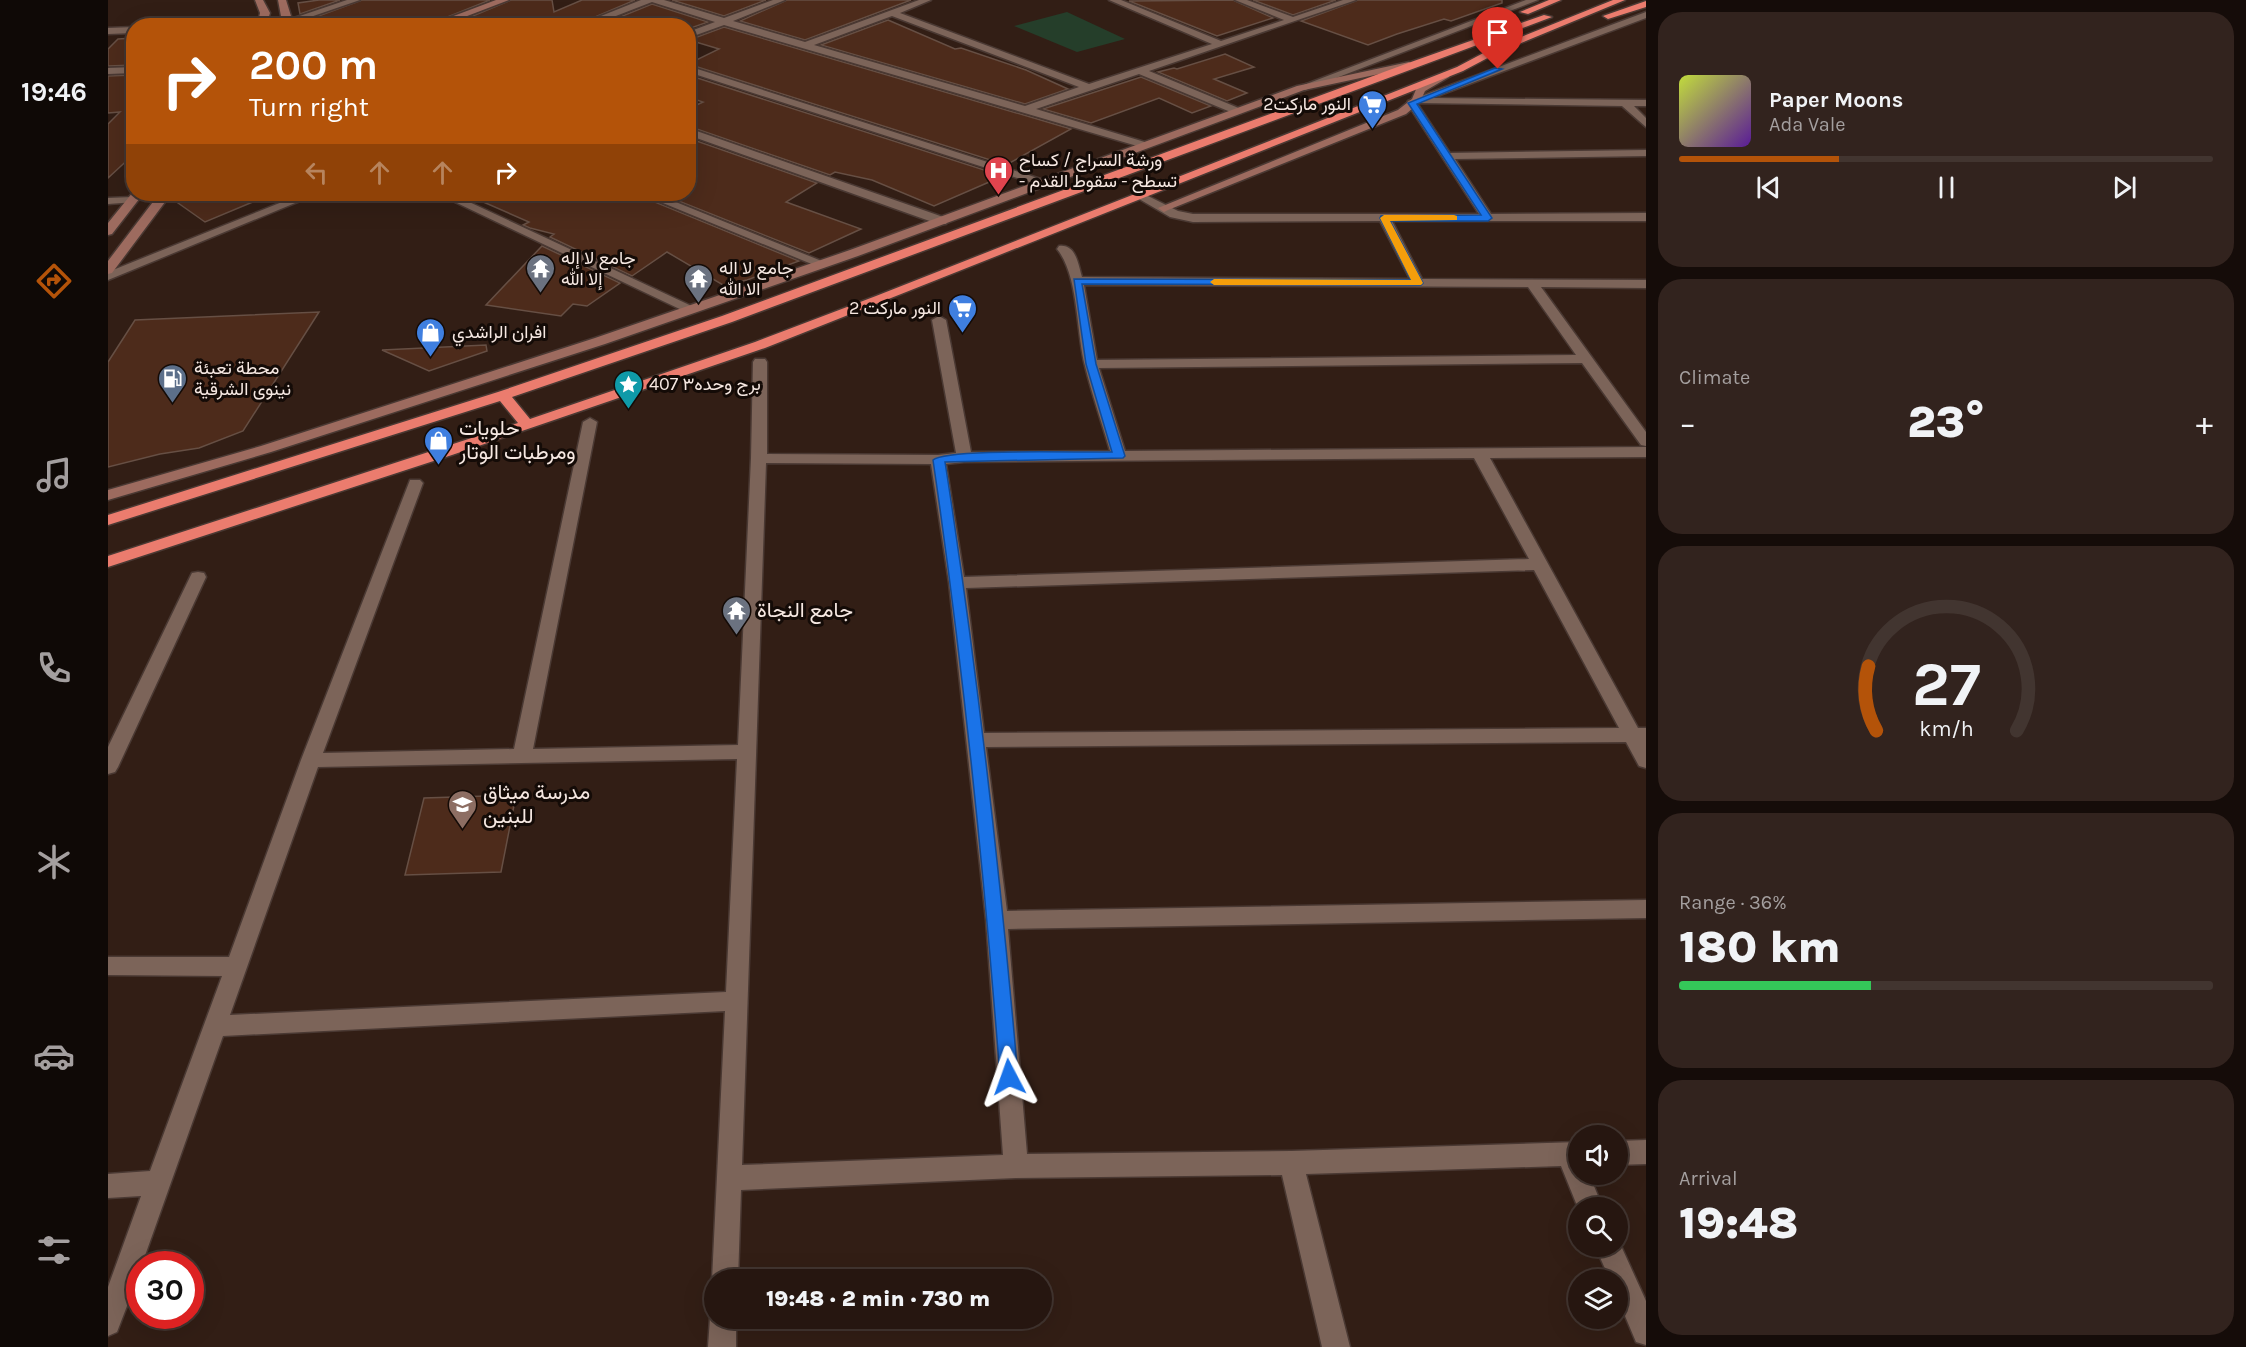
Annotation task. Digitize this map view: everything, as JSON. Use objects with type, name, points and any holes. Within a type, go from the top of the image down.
[{"type":"highway","points":[[1430,58],[1442,47],[1459,37],[1557,0]]},
{"type":"highway","points":[[1460,69],[1494,51],[1621,0]]},
{"type":"highway","points":[[108,520],[503,394],[817,286],[1430,58],[1583,4]]},
{"type":"highway","points":[[108,562],[527,425],[793,332],[1460,69],[1504,56],[1646,4]]},
{"type":"highway","points":[[503,394],[527,425]]},
{"type":"main road","points":[[259,0],[265,13],[264,18]]},
{"type":"main road","points":[[282,0],[286,9],[284,18]]},
{"type":"main road","points":[[454,18],[505,0]]},
{"type":"main road","points":[[108,495],[266,449],[824,264],[1301,88],[1414,64]]},
{"type":"main road","points":[[1164,208],[1402,112],[1413,102],[1421,89],[1445,75]]},
{"type":"main road","points":[[108,231],[132,201]]},
{"type":"main road","points":[[108,270],[160,201]]},
{"type":"street","points":[[301,18],[356,0]]},
{"type":"street","points":[[601,18],[649,0]]},
{"type":"street","points":[[655,0],[804,46],[1028,108],[1144,146]]},
{"type":"street","points":[[696,32],[781,0]]},
{"type":"street","points":[[804,46],[927,0]]},
{"type":"street","points":[[1113,0],[1221,44]]},
{"type":"street","points":[[1239,0],[1293,20]]},
{"type":"street","points":[[1028,108],[1352,0]]},
{"type":"street","points":[[1301,88],[1534,0]]},
{"type":"street","points":[[892,13],[1090,88]]},
{"type":"street","points":[[1413,102],[1646,15]]},
{"type":"street","points":[[108,31],[126,30]]},
{"type":"street","points":[[108,71],[126,70]]},
{"type":"street","points":[[1140,71],[1238,111]]},
{"type":"street","points":[[696,72],[1043,183]]},
{"type":"street","points":[[1413,102],[1646,103]]},
{"type":"street","points":[[1413,102],[1488,218]]},
{"type":"street","points":[[1625,103],[1646,124]]},
{"type":"street","points":[[696,134],[942,221]]},
{"type":"street","points":[[1447,156],[1646,153]]},
{"type":"street","points":[[1140,196],[1180,216],[1193,218],[1646,217]]},
{"type":"street","points":[[108,201],[126,198]]},
{"type":"street","points":[[108,276],[294,201]]},
{"type":"street","points":[[460,201],[692,309]]},
{"type":"street","points":[[665,201],[824,264]]},
{"type":"street","points":[[1384,218],[1418,283]]},
{"type":"street","points":[[1063,249],[1069,254],[1077,281],[1091,364],[1119,456]]},
{"type":"street","points":[[1077,281],[1646,284]]},
{"type":"street","points":[[1532,284],[1646,441]]},
{"type":"street","points":[[939,320],[964,457]]},
{"type":"street","points":[[1091,364],[1587,359]]},
{"type":"street","points":[[725,1269],[745,752],[759,458],[760,362]]},
{"type":"street","points":[[522,756],[590,422]]},
{"type":"street","points":[[759,458],[938,460],[964,457],[1646,452]]},
{"type":"street","points":[[1480,454],[1540,564],[1639,735],[1646,761]]},
{"type":"street","points":[[938,460],[957,583],[997,920],[1016,1166]]},
{"type":"street","points":[[108,1323],[311,760],[415,483]]},
{"type":"street","points":[[957,583],[1540,564]]},
{"type":"street","points":[[108,767],[198,577]]},
{"type":"street","points":[[976,740],[1639,735]]},
{"type":"street","points":[[311,760],[745,752]]},
{"type":"street","points":[[997,920],[1646,909]]},
{"type":"street","points":[[108,966],[237,967]]},
{"type":"street","points":[[216,1026],[736,1001]]},
{"type":"street","points":[[1628,1153],[1646,1152]]},
{"type":"street","points":[[729,1178],[1016,1166],[1291,1163],[1568,1154]]},
{"type":"street","points":[[1291,1163],[1336,1347]]},
{"type":"street","points":[[108,1186],[159,1183]]},
{"type":"street","points":[[1613,1257],[1646,1332]]},
{"type":"street","points":[[722,1347],[723,1329]]},
{"type":"green space","points":[[1067,12],[1125,39],[1077,52],[1014,26]]},
{"type":"building","points":[[340,0],[300,14],[298,3]]},
{"type":"building","points":[[362,0],[490,0],[445,18],[313,18]]},
{"type":"building","points":[[511,0],[552,0],[554,12],[582,0],[635,0],[593,18],[468,18]]},
{"type":"building","points":[[672,0],[766,0],[724,16]]},
{"type":"building","points":[[787,0],[911,0],[805,40],[740,21]]},
{"type":"building","points":[[1233,0],[1273,18],[1217,36],[1129,1]]},
{"type":"building","points":[[1253,0],[1336,0],[1293,15]]},
{"type":"building","points":[[1358,0],[1502,0],[1502,3],[1451,21],[1444,19],[1368,45],[1301,21]]},
{"type":"building","points":[[652,4],[696,18],[618,18]]},
{"type":"building","points":[[696,18],[708,22],[696,26]]},
{"type":"building","points":[[888,20],[955,49],[961,48],[1026,70],[1068,89],[1025,104],[821,45]]},
{"type":"building","points":[[724,27],[1071,129],[1006,165],[696,67],[696,60],[719,49],[696,42],[696,37]]},
{"type":"building","points":[[126,38],[126,65],[108,66],[108,49],[118,39]]},
{"type":"building","points":[[1225,54],[1254,67],[1214,79],[1247,93],[1227,101],[1158,72],[1177,69]]},
{"type":"building","points":[[126,75],[126,161],[108,178],[108,124],[120,112],[108,113],[108,76]]},
{"type":"building","points":[[1141,77],[1211,106],[1192,113],[1159,98],[1091,123],[1043,109]]},
{"type":"building","points":[[696,78],[1003,176],[934,206],[872,180],[835,172],[830,175],[696,129],[696,105],[703,102],[696,100]]},
{"type":"building","points":[[696,141],[817,183],[786,202],[861,229],[809,253],[679,201],[696,201]]},
{"type":"building","points":[[175,201],[255,201],[205,222]]},
{"type":"building","points":[[481,201],[652,201],[799,261],[747,280],[723,285],[667,252],[632,276],[550,237],[554,234],[523,225],[529,222]]},
{"type":"building","points":[[542,246],[620,283],[587,306],[573,304],[561,316],[486,305]]},
{"type":"building","points":[[319,312],[243,431],[199,448],[160,454],[108,467],[108,362],[135,320]]},
{"type":"building","points":[[486,345],[487,351],[429,371],[382,350]]},
{"type":"building","points":[[516,795],[501,872],[405,875],[424,798]]},
{"type":"slow traffic","points":[[1214,282],[1418,283],[1384,218],[1454,218]]},
{"type":"place","name":"النور ماركت2","points":[[1372,130]]},
{"type":"place","name":"ورشة السراج / كساح - تسطح - سقوط القدم","points":[[998,196]]},
{"type":"place","name":"جامع لا إله إلا الله","points":[[540,294]]},
{"type":"place","name":"جامع لا اله الا الله","points":[[698,304]]},
{"type":"place","name":"النور ماركت 2","points":[[962,334]]},
{"type":"place","name":"افران الراشدي","points":[[431,358]]},
{"type":"place","name":"محطة تعبئة نينوى الشرقية","points":[[173,404]]},
{"type":"place","name":"برج وحده٣ 407","points":[[628,410]]},
{"type":"place","name":"حلويات ومرطبات الوتار","points":[[438,466]]},
{"type":"place","name":"جامع النجاة","points":[[736,636]]},
{"type":"place","name":"مدرسة ميثاق للبنين","points":[[462,830]]},
{"type":"route","points":[[1009,1077],[997,920],[957,583],[938,460],[964,457],[1119,456],[1091,364],[1077,281],[1418,283],[1384,218],[1488,218],[1412,103],[1498,69]]}]
